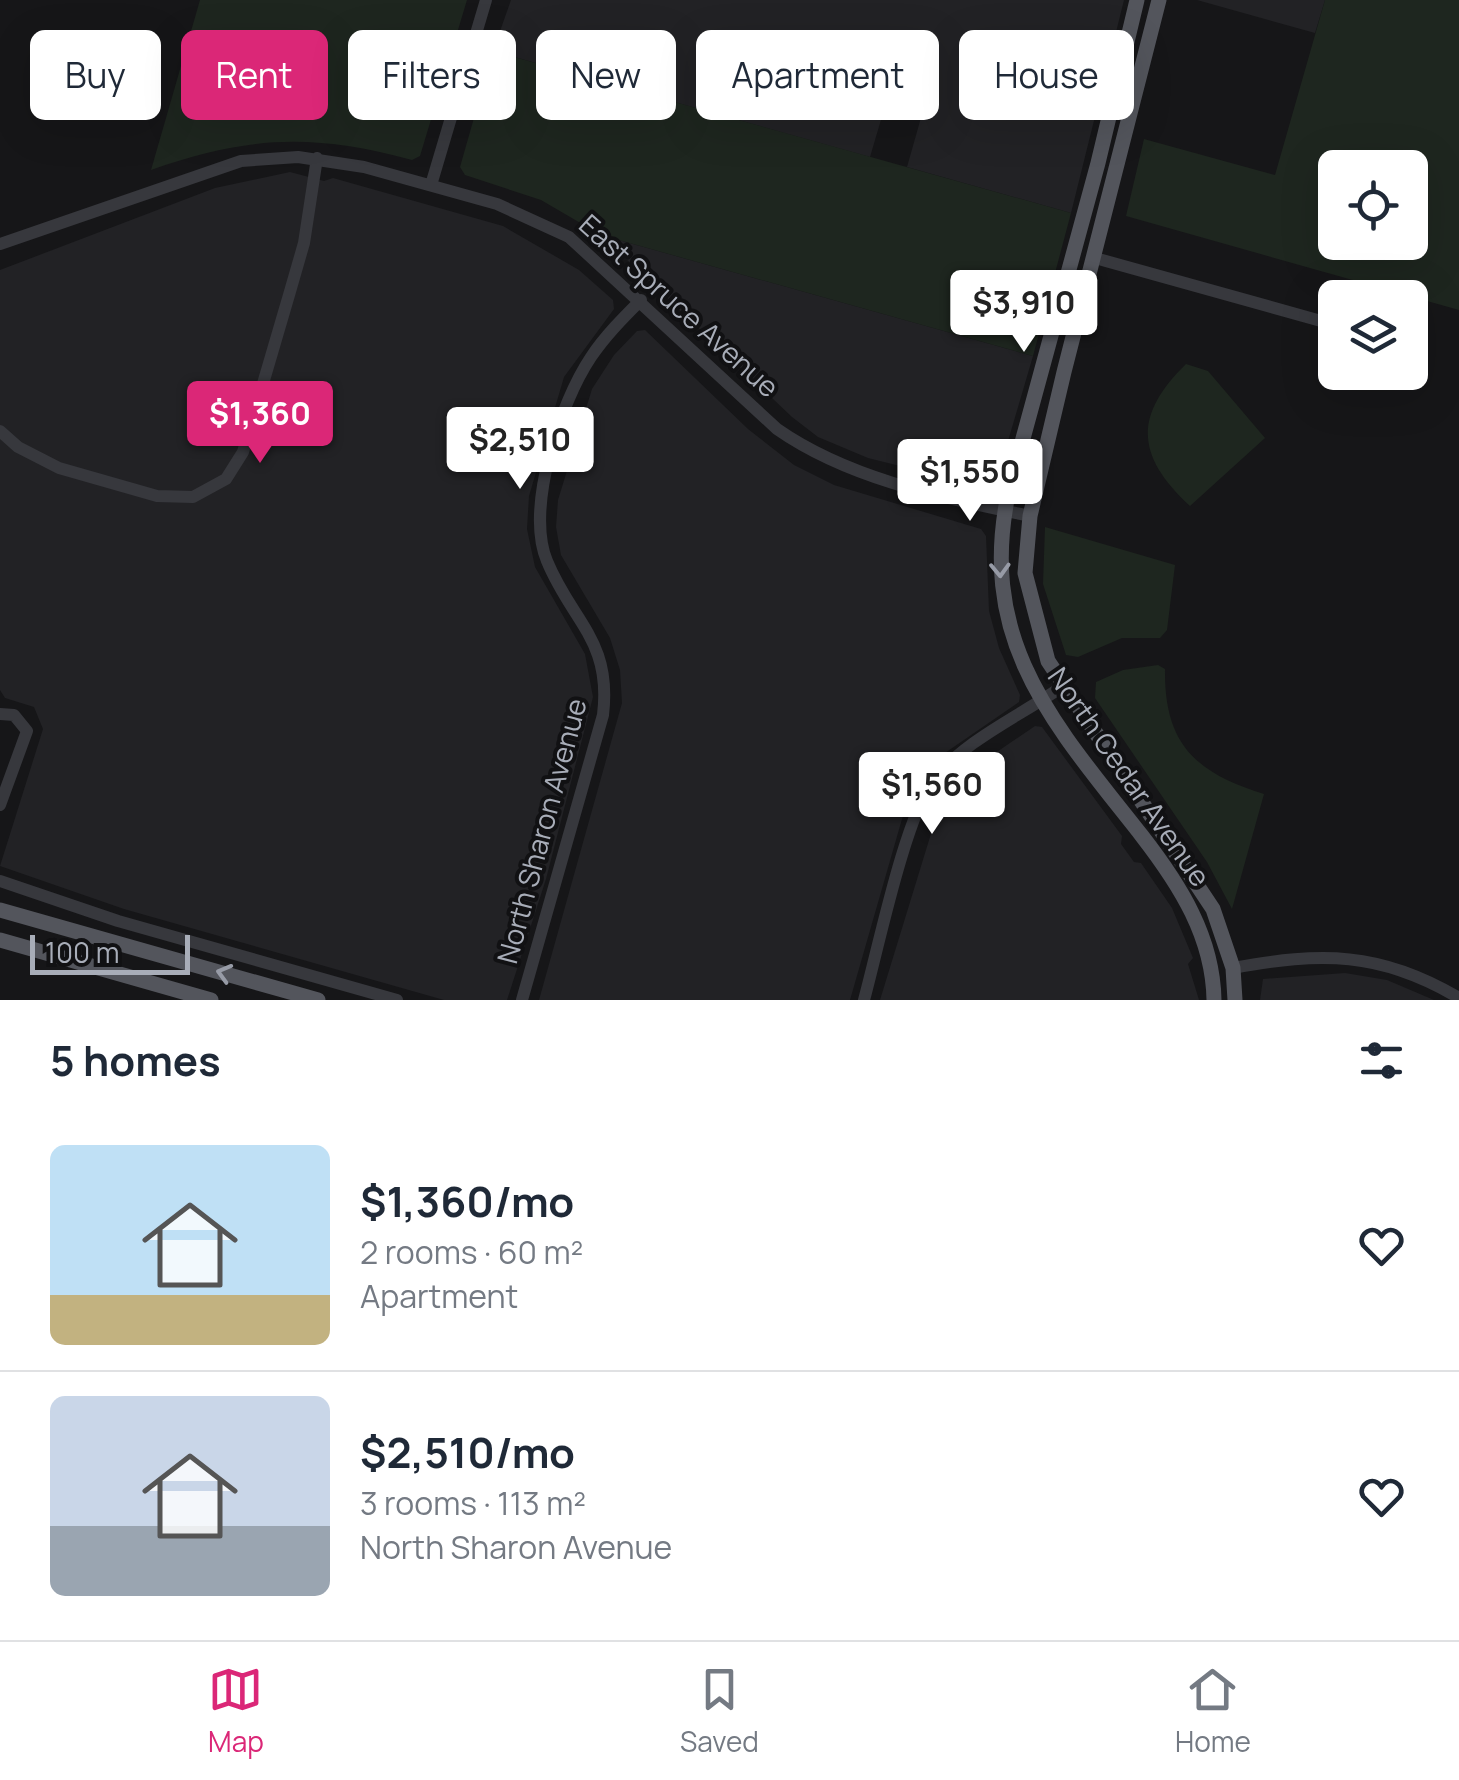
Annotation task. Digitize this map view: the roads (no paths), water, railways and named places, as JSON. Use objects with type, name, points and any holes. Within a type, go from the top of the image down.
[{"type":"main road","name":"North Cedar Avenue","points":[[1137,0],[1098,163],[1005,510],[999,548],[1002,603],[1015,648],[1042,701],[1152,848],[1195,918],[1213,973],[1214,1000]]},
{"type":"main road","name":"North Cedar Avenue","points":[[1160,0],[1030,516],[1025,573],[1028,598],[1048,661],[1200,884],[1233,968],[1235,1000]]},
{"type":"main road","points":[[1095,258],[1090,242],[1106,178],[1098,163]]},
{"type":"main road","points":[[1152,848],[1182,874],[1204,912],[1221,958],[1233,968]]},
{"type":"main road","points":[[0,910],[318,1000]]},
{"type":"main road","points":[[0,940],[212,1000]]},
{"type":"main road","points":[[1213,973],[1223,981],[1225,1000]]},
{"type":"street","points":[[431,185],[486,0]]},
{"type":"street","name":"East Spruce Avenue","points":[[0,244],[213,167],[274,157],[317,158],[431,185],[508,208],[554,228],[591,253],[778,429],[817,454],[866,474],[1030,516]]},
{"type":"street","points":[[0,431],[18,447],[59,468],[158,496],[194,497],[226,478],[243,452],[289,295],[308,221],[317,158]]},
{"type":"street","points":[[1095,258],[1318,320]]},
{"type":"street","name":"North Sharon Avenue","points":[[522,1000],[603,714],[606,690],[604,664],[594,638],[546,560],[538,528],[539,502],[574,387],[605,338],[641,300]]},
{"type":"street","points":[[864,1000],[912,829],[932,783],[959,758],[1063,686]]},
{"type":"street","points":[[0,714],[14,715],[27,731],[0,805]]},
{"type":"street","points":[[0,881],[118,921],[397,1000]]},
{"type":"street","points":[[1233,968],[1294,957],[1347,957],[1403,970],[1459,998]]}]
